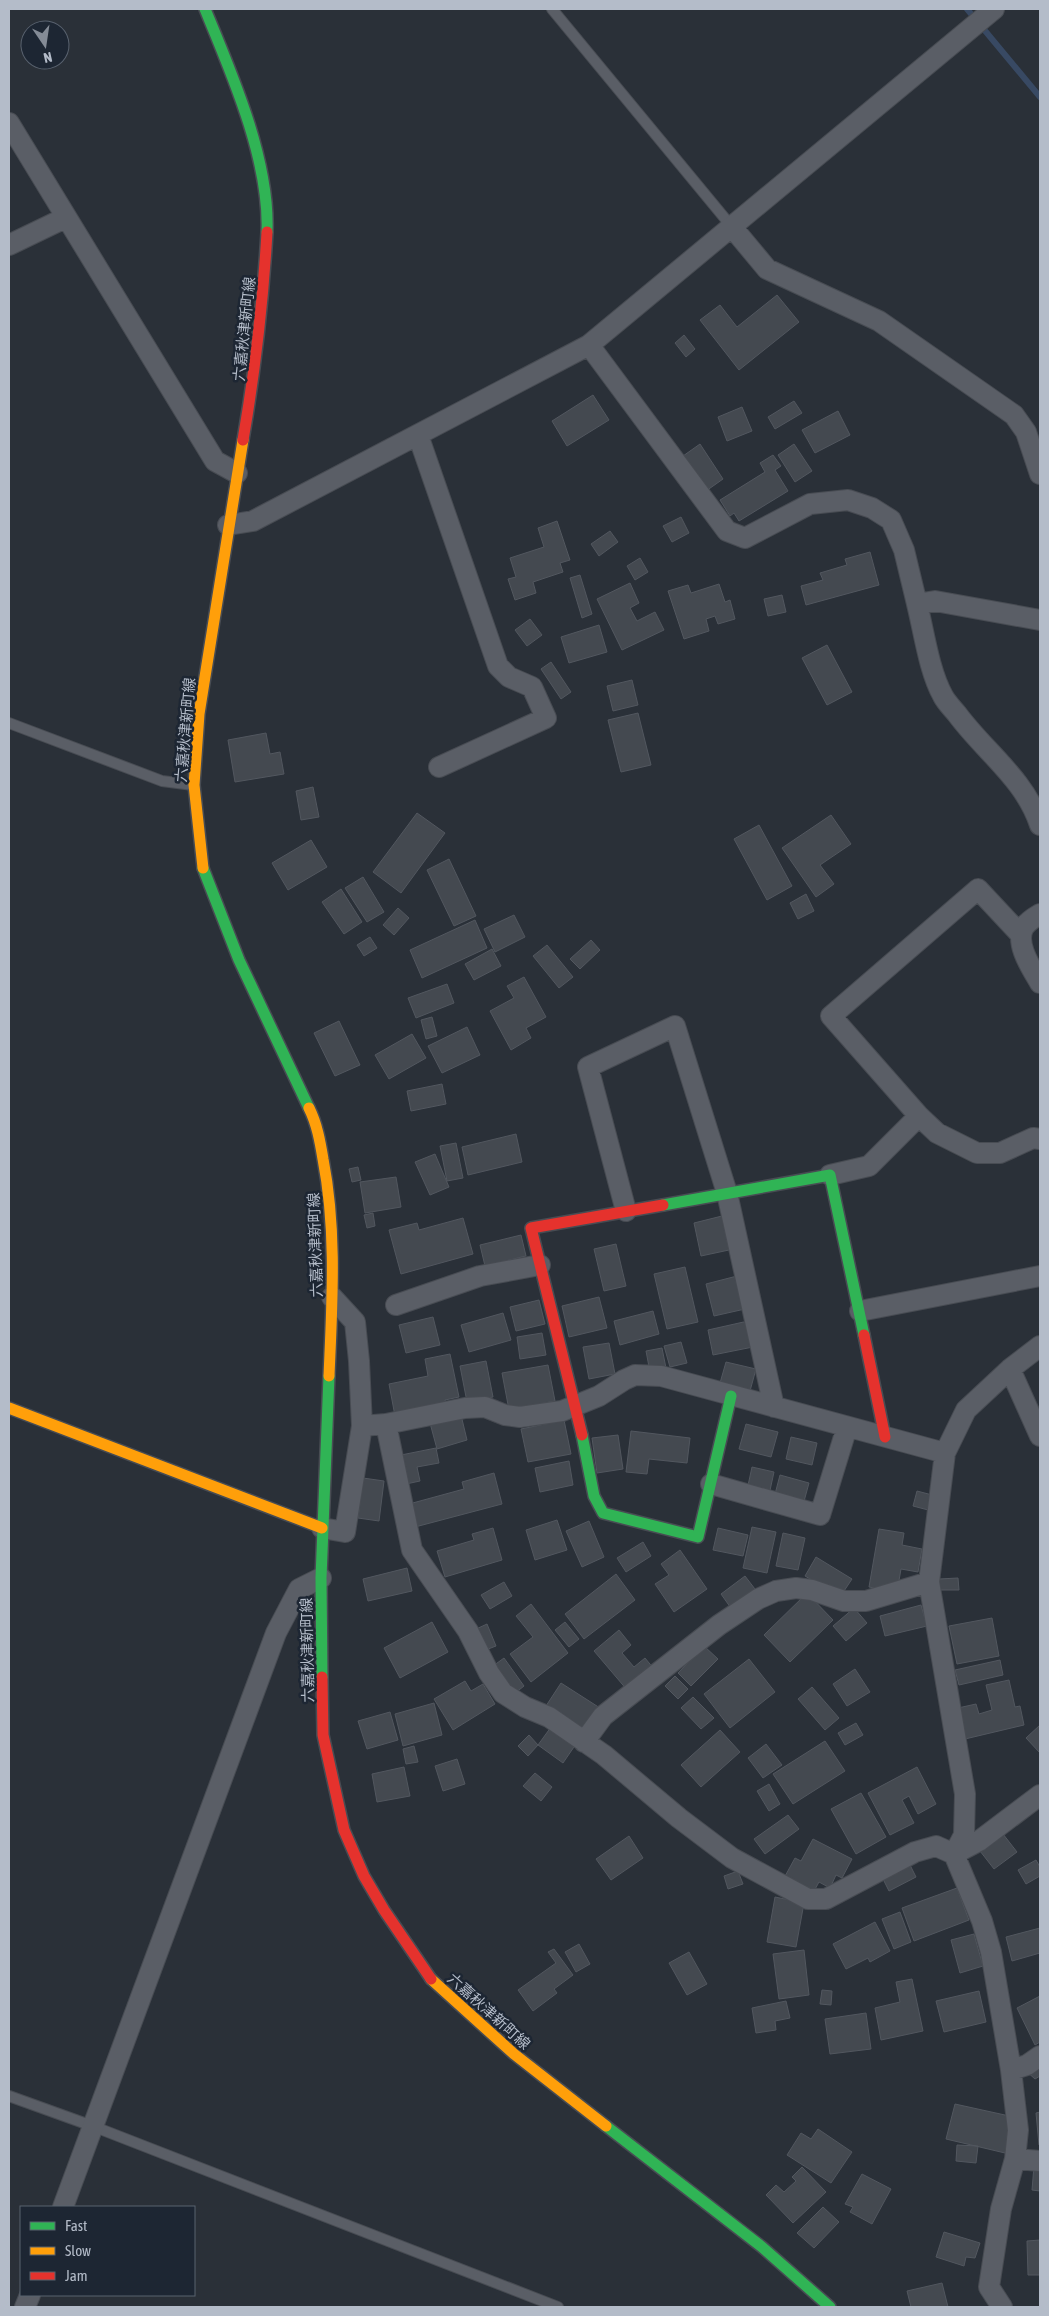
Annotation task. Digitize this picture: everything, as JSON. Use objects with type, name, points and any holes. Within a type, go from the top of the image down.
[{"type":"main road","name":"六嘉秋津新町線","points":[[205,9],[234,79],[262,173],[267,222],[264,288],[255,370],[228,525],[199,714],[194,785],[204,874],[239,960],[316,1122],[328,1185],[332,1243],[332,1297],[322,1528],[323,1735],[344,1830],[364,1876],[384,1910],[430,1978],[514,2054],[762,2247],[830,2307]]},
{"type":"main road","points":[[731,1396],[698,1537],[603,1513],[594,1496],[576,1407],[531,1228],[830,1175],[885,1437]]},
{"type":"main road","points":[[9,1408],[322,1528]]},
{"type":"street","points":[[228,525],[253,521],[589,345],[994,9]]},
{"type":"street","points":[[9,123],[65,218],[215,461],[237,473]]},
{"type":"street","points":[[9,245],[65,218]]},
{"type":"street","points":[[732,227],[767,269],[878,321],[1014,415],[1026,432],[1040,474]]},
{"type":"street","points":[[589,345],[727,531],[744,538],[810,504],[848,500],[872,508],[891,520],[904,550],[943,696],[974,737],[994,754],[1018,781],[1036,813],[1040,826]]},
{"type":"street","points":[[418,435],[498,666],[509,676],[532,687],[546,718],[439,767]]},
{"type":"street","points":[[917,604],[935,601],[1040,620]]},
{"type":"street","points":[[1040,983],[1027,958],[1021,935],[978,889],[831,1016],[919,1116],[938,1133],[977,1153],[1000,1153],[1033,1138],[1040,1139]]},
{"type":"street","points":[[1021,935],[1025,925],[1040,914]]},
{"type":"street","points":[[626,1211],[588,1067],[675,1026],[727,1193],[774,1407]]},
{"type":"street","points":[[830,1175],[869,1166],[919,1116]]},
{"type":"street","points":[[396,1304],[480,1276],[540,1265]]},
{"type":"street","points":[[860,1311],[1040,1276]]},
{"type":"street","points":[[322,1528],[345,1532],[362,1426],[355,1322],[332,1297]]},
{"type":"street","points":[[954,1854],[964,1835],[965,1794],[929,1582],[945,1453],[966,1410],[1040,1346]]},
{"type":"street","points":[[1010,1370],[1040,1436]]},
{"type":"street","points":[[362,1426],[386,1424],[465,1408],[485,1407],[505,1415],[520,1417],[562,1411],[576,1407],[599,1396],[634,1375],[661,1376],[945,1453]]},
{"type":"street","points":[[386,1424],[412,1550],[468,1631],[489,1673],[503,1693],[548,1717],[604,1756],[679,1818],[732,1858],[808,1899],[826,1899],[915,1852],[936,1846],[954,1854],[982,1921],[991,1952],[1011,2070],[1018,2130],[1015,2159],[1001,2209],[989,2288],[1002,2307]]},
{"type":"street","points":[[711,1484],[820,1515],[848,1427]]},
{"type":"street","points":[[64,2206],[276,1634],[299,1589],[321,1578]]},
{"type":"street","points":[[584,1742],[604,1716],[719,1625],[758,1599],[776,1591],[796,1588],[812,1590],[844,1601],[866,1601],[929,1582]]},
{"type":"street","points":[[954,1854],[979,1841],[1040,1795]]},
{"type":"street","points":[[1011,2070],[1027,2065],[1040,2056]]},
{"type":"street","points":[[1015,2159],[1040,2161]]},
{"type":"lane","points":[[552,9],[732,227]]},
{"type":"lane","points":[[9,723],[162,781],[194,785]]},
{"type":"lane","points":[[9,2096],[95,2126],[558,2307]]},
{"type":"building","points":[[777,295],[799,322],[739,370],[700,320],[720,305],[737,327]]},
{"type":"building","points":[[684,335],[695,349],[686,357],[675,343]]},
{"type":"building","points":[[593,395],[609,420],[567,446],[552,421]]},
{"type":"building","points":[[794,401],[802,413],[775,429],[768,417]]},
{"type":"building","points":[[742,407],[752,431],[727,441],[718,417]]},
{"type":"building","points":[[838,411],[850,435],[815,453],[802,430]]},
{"type":"building","points":[[700,444],[723,479],[706,491],[683,456]]},
{"type":"building","points":[[794,444],[812,471],[795,482],[778,455]]},
{"type":"building","points":[[773,455],[781,466],[775,470],[788,491],[739,521],[734,513],[730,516],[720,500],[765,472],[760,463]]},
{"type":"building","points":[[681,517],[689,533],[672,542],[663,526]]},
{"type":"building","points":[[557,521],[570,560],[560,563],[563,572],[533,582],[536,593],[515,600],[508,579],[516,577],[510,558],[544,547],[538,528]]},
{"type":"building","points":[[610,531],[618,542],[599,556],[591,544]]},
{"type":"building","points":[[870,552],[879,585],[806,605],[801,586],[823,580],[820,573],[847,565],[845,559]]},
{"type":"building","points":[[640,558],[648,572],[635,580],[627,566]]},
{"type":"building","points":[[580,575],[592,614],[582,618],[570,578]]},
{"type":"building","points":[[630,583],[639,603],[630,608],[637,621],[655,612],[664,630],[622,650],[597,599]]},
{"type":"building","points":[[719,584],[725,602],[730,600],[735,619],[718,624],[715,616],[706,619],[709,631],[684,639],[668,591],[688,585],[691,593]]},
{"type":"building","points":[[782,595],[786,612],[768,616],[764,599]]},
{"type":"building","points":[[530,619],[542,635],[527,646],[515,630]]},
{"type":"building","points":[[599,625],[607,652],[569,663],[561,637]]},
{"type":"building","points":[[827,645],[852,692],[827,705],[802,658]]},
{"type":"building","points":[[551,662],[571,692],[561,699],[541,669]]},
{"type":"building","points":[[632,680],[638,705],[613,711],[607,686]]},
{"type":"building","points":[[638,713],[651,765],[621,772],[608,720]]},
{"type":"building","points":[[266,733],[270,754],[280,752],[284,774],[235,782],[228,740]]},
{"type":"building","points":[[313,787],[319,817],[301,820],[296,791]]},
{"type":"building","points":[[417,813],[445,833],[401,893],[373,872]]},
{"type":"building","points":[[831,815],[851,844],[820,865],[834,884],[816,897],[782,848]]},
{"type":"building","points":[[759,825],[792,886],[767,900],[734,839]]},
{"type":"building","points":[[311,840],[327,867],[288,890],[272,863]]},
{"type":"building","points":[[449,859],[476,916],[454,926],[427,870]]},
{"type":"building","points":[[363,877],[384,912],[367,922],[345,888]]},
{"type":"building","points":[[341,889],[362,922],[344,934],[322,902]]},
{"type":"building","points":[[806,894],[814,911],[798,919],[790,903]]},
{"type":"building","points":[[398,908],[409,918],[394,935],[383,925]]},
{"type":"building","points":[[514,915],[525,937],[495,952],[484,929]]},
{"type":"building","points":[[475,920],[487,948],[422,978],[410,950]]},
{"type":"building","points":[[370,937],[377,948],[364,956],[357,945]]},
{"type":"building","points":[[591,940],[600,950],[580,969],[570,959]]},
{"type":"building","points":[[547,945],[573,977],[559,988],[533,956]]},
{"type":"building","points":[[492,949],[501,966],[474,980],[465,964]]},
{"type":"building","points":[[524,977],[546,1017],[526,1028],[531,1038],[511,1050],[490,1011],[514,998],[507,986]]},
{"type":"building","points":[[447,984],[454,1003],[416,1018],[408,998]]},
{"type":"building","points":[[432,1017],[437,1036],[426,1039],[421,1020]]},
{"type":"building","points":[[339,1021],[360,1065],[335,1076],[314,1033]]},
{"type":"building","points":[[467,1027],[480,1055],[442,1073],[428,1046]]},
{"type":"building","points":[[412,1034],[426,1058],[389,1079],[375,1055]]},
{"type":"building","points":[[442,1084],[446,1104],[411,1111],[407,1091]]},
{"type":"building","points":[[516,1134],[522,1162],[468,1175],[462,1147]]},
{"type":"building","points":[[456,1143],[463,1178],[447,1181],[440,1146]]},
{"type":"building","points":[[435,1154],[449,1187],[430,1195],[415,1162]]},
{"type":"building","points":[[358,1167],[361,1180],[352,1182],[349,1169]]},
{"type":"building","points":[[396,1177],[401,1207],[365,1213],[360,1182]]},
{"type":"building","points":[[373,1213],[375,1226],[367,1228],[364,1215]]},
{"type":"building","points":[[722,1216],[729,1250],[701,1256],[694,1223]]},
{"type":"building","points":[[463,1218],[473,1254],[401,1274],[389,1230],[417,1223],[419,1230]]},
{"type":"building","points":[[521,1235],[526,1256],[485,1266],[480,1245]]},
{"type":"building","points":[[616,1244],[626,1286],[604,1291],[594,1249]]},
{"type":"building","points":[[685,1267],[698,1322],[667,1329],[654,1274]]},
{"type":"building","points":[[737,1276],[745,1309],[714,1316],[706,1284]]},
{"type":"building","points":[[599,1297],[607,1328],[569,1337],[562,1306]]},
{"type":"building","points":[[539,1300],[545,1324],[516,1331],[510,1307]]},
{"type":"building","points":[[653,1311],[659,1334],[620,1345],[614,1321]]},
{"type":"building","points":[[503,1313],[511,1340],[469,1352],[461,1325]]},
{"type":"building","points":[[433,1317],[440,1345],[406,1353],[399,1325]]},
{"type":"building","points":[[748,1321],[753,1347],[713,1355],[708,1330]]},
{"type":"building","points":[[542,1333],[546,1355],[520,1359],[517,1337]]},
{"type":"building","points":[[681,1342],[687,1363],[670,1367],[664,1346]]},
{"type":"building","points":[[609,1343],[615,1374],[589,1379],[583,1347]]},
{"type":"building","points":[[662,1348],[666,1368],[650,1372],[646,1351]]},
{"type":"building","points":[[450,1354],[459,1397],[445,1400],[446,1406],[395,1416],[389,1384],[428,1376],[425,1359]]},
{"type":"building","points":[[486,1361],[493,1397],[467,1402],[460,1366]]},
{"type":"building","points":[[726,1362],[756,1369],[750,1391],[720,1383]]},
{"type":"building","points":[[548,1365],[555,1401],[509,1410],[502,1373]]},
{"type":"building","points":[[461,1415],[467,1440],[437,1449],[430,1423]]},
{"type":"building","points":[[564,1420],[571,1454],[528,1462],[521,1429]]},
{"type":"building","points":[[746,1424],[778,1432],[771,1457],[739,1449]]},
{"type":"building","points":[[631,1431],[690,1438],[687,1463],[649,1459],[647,1474],[626,1472]]},
{"type":"building","points":[[618,1435],[623,1469],[597,1473],[592,1438]]},
{"type":"building","points":[[791,1437],[817,1443],[812,1465],[786,1459]]},
{"type":"building","points":[[436,1448],[439,1463],[417,1467],[420,1481],[406,1484],[401,1455]]},
{"type":"building","points":[[569,1461],[573,1485],[540,1492],[535,1468]]},
{"type":"building","points":[[752,1467],[774,1472],[769,1495],[747,1490]]},
{"type":"building","points":[[494,1473],[502,1504],[415,1527],[409,1504],[464,1489],[462,1482]]},
{"type":"building","points":[[780,1475],[809,1483],[803,1505],[774,1498]]},
{"type":"building","points":[[363,1478],[384,1481],[379,1521],[358,1518]]},
{"type":"building","points":[[917,1491],[936,1496],[932,1511],[913,1506]]},
{"type":"building","points":[[557,1520],[567,1550],[535,1560],[526,1530]]},
{"type":"building","points":[[589,1521],[604,1557],[582,1567],[566,1531]]},
{"type":"building","points":[[752,1527],[776,1532],[767,1573],[743,1568]]},
{"type":"building","points":[[493,1528],[502,1560],[445,1577],[437,1551],[474,1540],[472,1534]]},
{"type":"building","points":[[718,1528],[748,1535],[743,1556],[713,1550]]},
{"type":"building","points":[[879,1529],[904,1533],[902,1545],[922,1549],[918,1572],[901,1569],[897,1592],[869,1587]]},
{"type":"building","points":[[783,1533],[805,1538],[798,1570],[776,1566]]},
{"type":"building","points":[[643,1542],[651,1556],[626,1572],[617,1558]]},
{"type":"building","points":[[680,1550],[707,1589],[674,1612],[655,1584],[669,1575],[661,1564]]},
{"type":"building","points":[[816,1557],[852,1579],[840,1597],[805,1576]]},
{"type":"building","points":[[407,1568],[412,1591],[368,1601],[363,1579]]},
{"type":"building","points":[[616,1574],[635,1600],[584,1639],[565,1614]]},
{"type":"building","points":[[745,1576],[758,1593],[733,1611],[721,1594]]},
{"type":"building","points":[[958,1578],[959,1590],[939,1590],[939,1579]]},
{"type":"building","points":[[504,1582],[512,1596],[490,1609],[481,1595]]},
{"type":"building","points":[[807,1593],[833,1620],[790,1662],[764,1635]]},
{"type":"building","points":[[531,1604],[568,1653],[531,1682],[510,1654],[533,1637],[516,1616]]},
{"type":"building","points":[[921,1605],[927,1626],[885,1636],[880,1616]]},
{"type":"building","points":[[854,1608],[867,1623],[846,1641],[833,1626]]},
{"type":"building","points":[[992,1618],[999,1656],[957,1664],[949,1626]]},
{"type":"building","points":[[432,1622],[448,1652],[400,1678],[384,1648]]},
{"type":"building","points":[[565,1622],[579,1639],[569,1647],[555,1630]]},
{"type":"building","points":[[487,1624],[496,1646],[483,1651],[474,1630]]},
{"type":"building","points":[[619,1630],[631,1645],[622,1653],[634,1667],[645,1658],[654,1669],[628,1691],[594,1651]]},
{"type":"building","points":[[704,1646],[718,1659],[691,1686],[678,1673]]},
{"type":"building","points":[[504,1658],[524,1686],[514,1694],[493,1666]]},
{"type":"building","points":[[749,1659],[775,1692],[730,1728],[704,1694]]},
{"type":"building","points":[[1000,1660],[1003,1675],[959,1685],[955,1670]]},
{"type":"building","points":[[855,1669],[870,1692],[847,1706],[833,1684]]},
{"type":"building","points":[[675,1676],[688,1689],[678,1699],[665,1686]]},
{"type":"building","points":[[1009,1680],[1015,1707],[1020,1706],[1024,1725],[965,1739],[958,1708],[976,1704],[979,1714],[992,1710],[986,1685]]},
{"type":"building","points":[[465,1681],[471,1691],[483,1684],[495,1704],[453,1730],[434,1699]]},
{"type":"building","points":[[561,1683],[600,1708],[583,1734],[544,1709]]},
{"type":"building","points":[[812,1687],[839,1718],[825,1730],[798,1699]]},
{"type":"building","points":[[693,1697],[714,1718],[701,1729],[681,1708]]},
{"type":"building","points":[[434,1703],[442,1735],[403,1746],[395,1714]]},
{"type":"building","points":[[390,1712],[398,1740],[367,1749],[358,1721]]},
{"type":"building","points":[[856,1723],[863,1735],[845,1745],[838,1733]]},
{"type":"building","points":[[1040,1725],[1040,1753],[1026,1738]]},
{"type":"building","points":[[551,1727],[576,1744],[563,1763],[538,1745]]},
{"type":"building","points":[[720,1730],[740,1752],[701,1787],[681,1765]]},
{"type":"building","points":[[529,1735],[538,1745],[528,1756],[518,1746]]},
{"type":"building","points":[[825,1741],[845,1771],[793,1804],[773,1774]]},
{"type":"building","points":[[766,1744],[782,1765],[763,1778],[748,1758]]},
{"type":"building","points":[[414,1746],[418,1762],[406,1764],[403,1749]]},
{"type":"building","points":[[457,1759],[465,1784],[443,1791],[435,1766]]},
{"type":"building","points":[[404,1767],[410,1796],[377,1802],[372,1774]]},
{"type":"building","points":[[917,1767],[936,1804],[918,1814],[909,1796],[902,1800],[914,1823],[890,1835],[868,1793]]},
{"type":"building","points":[[535,1773],[552,1787],[541,1801],[523,1786]]},
{"type":"building","points":[[769,1784],[780,1804],[769,1811],[757,1791]]},
{"type":"building","points":[[861,1793],[886,1837],[856,1854],[831,1809]]},
{"type":"building","points":[[788,1815],[799,1829],[765,1854],[754,1839]]},
{"type":"building","points":[[1003,1834],[1017,1852],[994,1869],[980,1851]]},
{"type":"building","points":[[629,1836],[643,1858],[611,1880],[596,1859]]},
{"type":"building","points":[[813,1839],[852,1859],[842,1878],[836,1875],[830,1888],[819,1882],[813,1893],[784,1878],[795,1858],[801,1861]]},
{"type":"building","points":[[1036,1860],[1040,1867],[1040,1876],[1026,1884],[1018,1870]]},
{"type":"building","points":[[909,1863],[916,1877],[889,1891],[882,1877]]},
{"type":"building","points":[[738,1871],[743,1884],[728,1889],[724,1876]]},
{"type":"building","points":[[957,1888],[969,1920],[914,1941],[902,1908]]},
{"type":"building","points":[[775,1897],[804,1903],[796,1947],[767,1942]]},
{"type":"building","points":[[900,1912],[911,1942],[894,1949],[882,1919]]},
{"type":"building","points":[[875,1922],[890,1951],[870,1962],[868,1958],[846,1969],[833,1944]]},
{"type":"building","points":[[1040,1928],[1040,1953],[1012,1961],[1006,1937]]},
{"type":"building","points":[[974,1934],[983,1966],[960,1973],[951,1940]]},
{"type":"building","points":[[579,1944],[590,1964],[576,1972],[565,1952]]},
{"type":"building","points":[[554,1949],[573,1975],[554,1989],[557,1993],[533,2011],[518,1990],[556,1963],[548,1952]]},
{"type":"building","points":[[804,1950],[809,1995],[779,1999],[773,1954]]},
{"type":"building","points":[[689,1952],[707,1984],[687,1995],[669,1963]]},
{"type":"building","points":[[912,1979],[923,2031],[881,2040],[875,2008],[900,2002],[896,1982]]},
{"type":"building","points":[[822,1990],[832,1991],[831,2005],[820,2004]]},
{"type":"building","points":[[979,1991],[986,2022],[944,2032],[936,2001]]},
{"type":"building","points":[[1040,1996],[1040,2042],[1035,2045],[1017,2008]]},
{"type":"building","points":[[786,2001],[790,2018],[775,2021],[776,2030],[756,2033],[752,2008]]},
{"type":"building","points":[[866,2013],[871,2049],[830,2054],[825,2019]]},
{"type":"building","points":[[1040,2062],[1040,2076],[1035,2079],[1026,2071]]},
{"type":"building","points":[[955,2104],[1014,2117],[1005,2153],[946,2139]]},
{"type":"building","points":[[1040,2112],[1040,2145],[1039,2145],[1036,2113]]},
{"type":"building","points":[[818,2129],[852,2152],[831,2183],[787,2155],[801,2133],[811,2139]]},
{"type":"building","points":[[957,2145],[978,2146],[976,2163],[956,2161]]},
{"type":"building","points":[[1034,2166],[1040,2167],[1040,2191],[1032,2190]]},
{"type":"building","points":[[802,2167],[826,2192],[793,2223],[766,2195],[776,2185],[784,2192],[796,2181],[792,2177]]},
{"type":"building","points":[[862,2174],[891,2189],[872,2224],[850,2212],[853,2207],[845,2204]]},
{"type":"building","points":[[823,2207],[839,2222],[814,2248],[797,2233]]},
{"type":"building","points":[[944,2232],[980,2243],[975,2258],[966,2257],[964,2266],[936,2257]]},
{"type":"building","points":[[1040,2240],[1040,2275],[1028,2275],[1027,2241]]},
{"type":"building","points":[[942,2283],[948,2307],[911,2307],[907,2291]]},
{"type":"waterway","points":[[967,9],[1040,97]]},
{"type":"traffic: fast","points":[[205,9],[227,61],[256,147],[266,205],[267,232]]},
{"type":"traffic: fast","points":[[203,868],[239,960],[309,1108]]},
{"type":"traffic: fast","points":[[663,1205],[830,1175],[864,1335]]},
{"type":"traffic: fast","points":[[322,1677],[321,1578],[329,1376]]},
{"type":"traffic: fast","points":[[582,1435],[594,1496],[603,1513],[698,1537],[731,1396]]},
{"type":"traffic: fast","points":[[606,2126],[762,2247],[830,2307]]},
{"type":"traffic: slow","points":[[203,868],[194,785],[199,714],[243,440]]},
{"type":"traffic: slow","points":[[309,1108],[319,1139],[330,1213],[332,1268],[329,1376]]},
{"type":"traffic: slow","points":[[9,1408],[322,1528]]},
{"type":"traffic: slow","points":[[431,1979],[514,2054],[606,2126]]},
{"type":"traffic: jam","points":[[243,440],[258,336],[267,232]]},
{"type":"traffic: jam","points":[[582,1435],[531,1228],[663,1205]]},
{"type":"traffic: jam","points":[[864,1335],[885,1437]]},
{"type":"traffic: jam","points":[[322,1677],[323,1735],[344,1830],[364,1876],[384,1910],[431,1979]]}]
